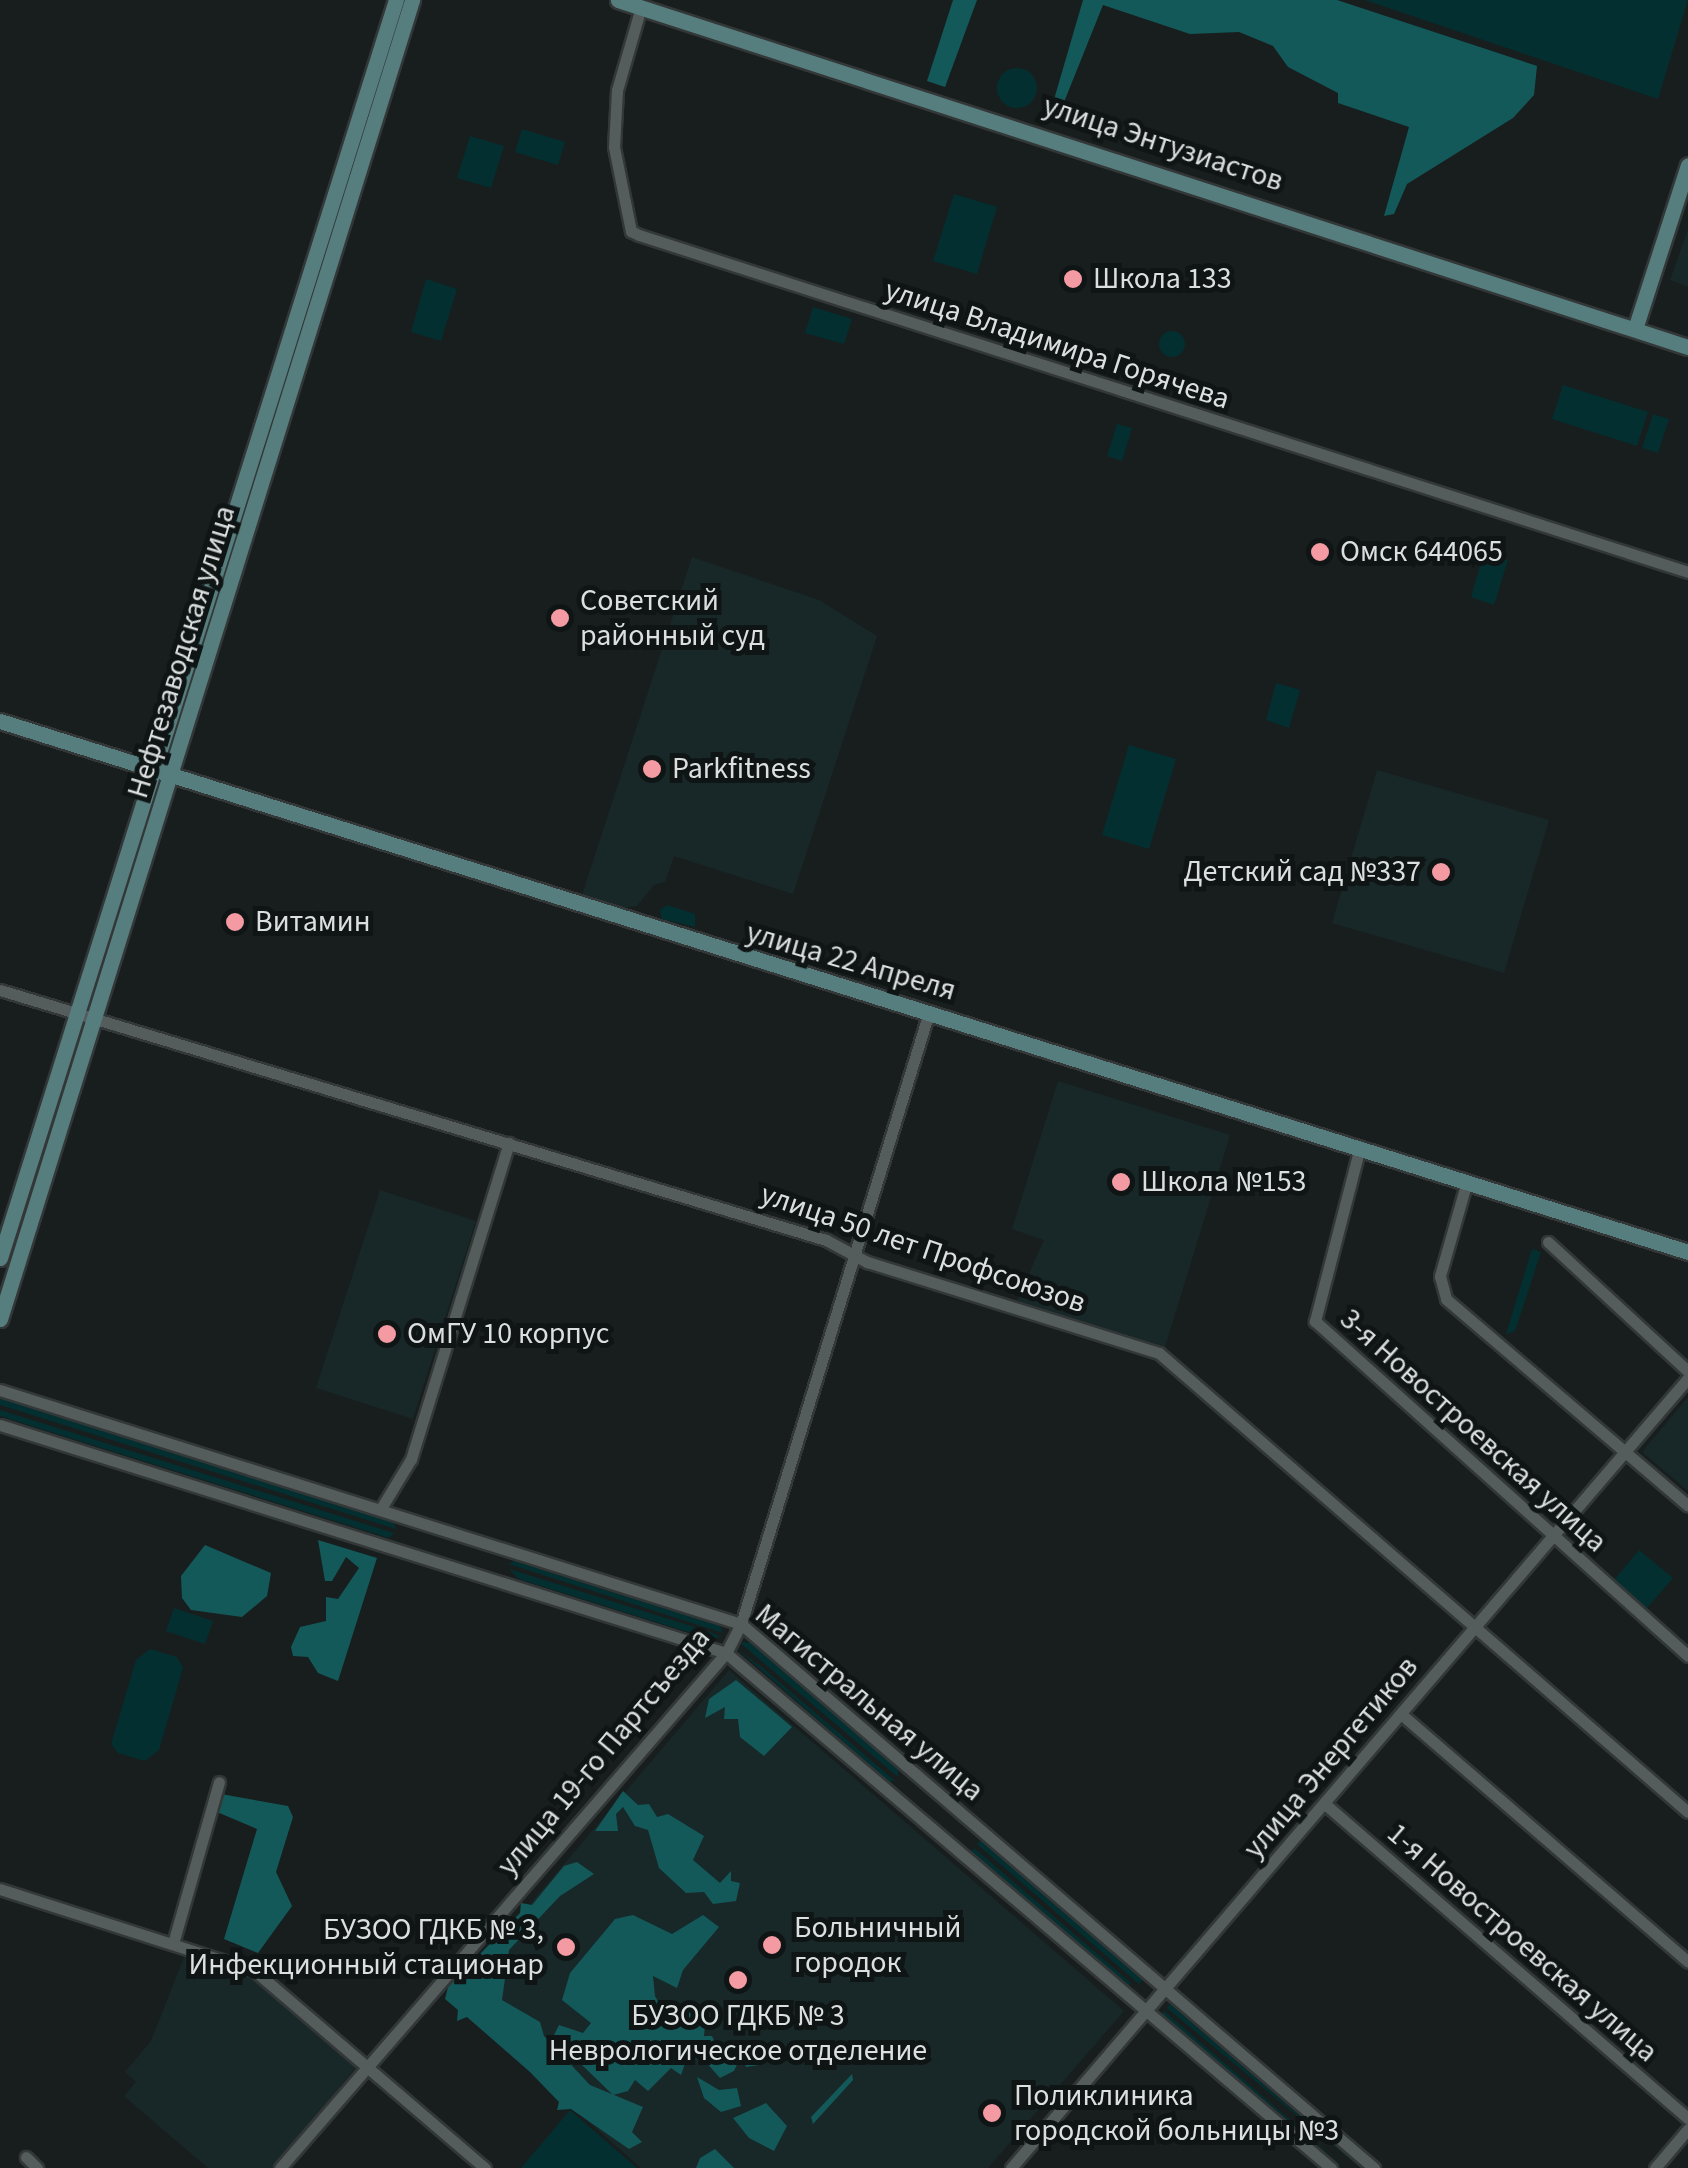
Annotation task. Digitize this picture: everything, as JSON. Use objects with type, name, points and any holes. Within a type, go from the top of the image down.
[{"type":"main road","name":"Нефтезаводская улица","points":[[0,1258],[396,0]]},
{"type":"main road","name":"Нефтезаводская улица","points":[[0,1319],[173,776],[412,0]]},
{"type":"main road","name":"улица Энтузиастов","points":[[618,0],[1688,346]]},
{"type":"main road","points":[[1634,329],[1688,165]]},
{"type":"main road","name":"улица 22 Апреля","points":[[0,721],[720,953],[929,1012],[1688,1252]]},
{"type":"main road","points":[[148,792],[144,773],[132,762],[160,753]]},
{"type":"main road","points":[[166,798],[194,782],[179,756]]},
{"type":"street","name":"улица Владимира Горячева","points":[[641,7],[617,90],[614,147],[631,231],[1688,572]]},
{"type":"street","name":"улица 50 лет Профсоюзов","points":[[0,990],[509,1143],[1166,1357],[1477,1623],[1688,1812]]},
{"type":"street","name":"улица 19-го Партсъезда","points":[[280,2168],[726,1653],[741,1624],[929,1012]]},
{"type":"street","points":[[380,1510],[411,1459],[509,1143]]},
{"type":"street","name":"3-я Новостроевская улица","points":[[1360,1148],[1315,1321],[1688,1656]]},
{"type":"street","points":[[1467,1181],[1440,1276],[1446,1299],[1688,1506]]},
{"type":"street","points":[[1548,1242],[1688,1375]]},
{"type":"street","name":"улица Энергетиков","points":[[1012,2168],[1688,1375]]},
{"type":"street","name":"Магистральная улица","points":[[0,1390],[741,1624],[1374,2168]]},
{"type":"street","name":"Магистральная улица","points":[[0,1424],[726,1653],[1331,2168]]},
{"type":"street","points":[[1401,1714],[1688,1962]]},
{"type":"street","points":[[174,1940],[219,1782]]},
{"type":"street","name":"1-я Новостроевская улица","points":[[1325,1804],[1688,2118]]},
{"type":"street","points":[[0,1888],[174,1940],[256,1971],[485,2168]]},
{"type":"street","points":[[1655,2168],[1688,2129]]},
{"type":"street","points":[[26,2157],[38,2168]]},
{"type":"shaded area","points":[[953,0],[977,0],[945,87],[927,81]]},
{"type":"shaded area","points":[[1083,0],[1337,0],[1537,66],[1534,95],[1513,118],[1407,184],[1394,214],[1384,216],[1409,127],[1338,103],[1338,93],[1288,67],[1273,46],[1239,32],[1190,34],[1103,5],[1056,122],[1048,120]]},
{"type":"shaded area","points":[[1365,0],[1688,0],[1658,99]]},
{"type":"shaded area","points":[[1017,68],[1031,74],[1037,88],[1031,102],[1017,108],[1003,102],[997,88],[1003,74]]},
{"type":"shaded area","points":[[522,129],[565,142],[558,165],[515,152]]},
{"type":"shaded area","points":[[470,136],[504,146],[491,188],[457,178]]},
{"type":"shaded area","points":[[954,194],[997,207],[977,274],[933,261]]},
{"type":"shaded area","points":[[1688,229],[1688,287],[1670,280]]},
{"type":"shaded area","points":[[426,279],[457,289],[441,341],[411,332]]},
{"type":"shaded area","points":[[813,307],[852,319],[844,344],[805,333]]},
{"type":"shaded area","points":[[1172,331],[1181,335],[1185,344],[1181,353],[1172,357],[1163,353],[1159,344],[1163,335]]},
{"type":"shaded area","points":[[1563,385],[1648,412],[1637,446],[1552,419]]},
{"type":"shaded area","points":[[1653,414],[1669,419],[1658,453],[1642,448]]},
{"type":"shaded area","points":[[1117,424],[1132,428],[1122,461],[1107,456]]},
{"type":"shaded area","points":[[1484,552],[1508,560],[1494,605],[1471,597]]},
{"type":"shaded area","points":[[692,557],[819,600],[877,636],[793,894],[674,856],[665,882],[654,885],[637,906],[624,908],[582,895]]},
{"type":"shaded area","points":[[1276,683],[1300,690],[1289,728],[1266,720]]},
{"type":"shaded area","points":[[1129,745],[1176,759],[1149,849],[1102,835]]},
{"type":"shaded area","name":"Детский сад №337","points":[[1377,770],[1549,820],[1504,973],[1332,923]]},
{"type":"shaded area","points":[[667,905],[695,914],[695,927],[662,919],[660,910]]},
{"type":"shaded area","name":"Школа №153","points":[[1058,1081],[1230,1135],[1165,1347],[1017,1301],[1044,1240],[1012,1229]]},
{"type":"shaded area","name":"ОмГУ 10 корпус","points":[[380,1190],[476,1221],[413,1419],[316,1388]]},
{"type":"shaded area","points":[[1532,1249],[1541,1252],[1515,1331],[1506,1334]]},
{"type":"shaded area","points":[[1688,1397],[1688,1491],[1642,1452]]},
{"type":"shaded area","points":[[0,1398],[393,1521],[396,1529],[0,1405]]},
{"type":"shaded area","points":[[0,1410],[394,1533],[389,1538],[0,1416]]},
{"type":"shaded area","points":[[318,1540],[377,1558],[338,1681],[318,1673],[308,1657],[293,1656],[291,1647],[300,1627],[326,1621],[326,1597],[338,1599],[359,1568],[346,1557],[332,1581],[325,1581]]},
{"type":"shaded area","points":[[205,1545],[271,1573],[267,1596],[242,1617],[191,1610],[182,1598],[181,1576]]},
{"type":"shaded area","points":[[1639,1550],[1673,1578],[1647,1608],[1614,1580]]},
{"type":"shaded area","points":[[514,1561],[720,1626],[723,1633],[509,1564]]},
{"type":"shaded area","points":[[509,1569],[721,1637],[710,1639],[519,1579]]},
{"type":"shaded area","points":[[174,1608],[213,1621],[205,1644],[166,1631]]},
{"type":"shaded area","points":[[739,1642],[751,1643],[898,1768],[898,1777]]},
{"type":"shaded area","points":[[736,1648],[763,1668],[895,1781],[888,1781]]},
{"type":"shaded area","points":[[150,1649],[177,1657],[183,1668],[159,1750],[145,1761],[118,1753],[111,1744],[136,1660]]},
{"type":"shaded area","name":"Больничный городок","points":[[729,1670],[1124,2011],[988,2168],[641,2168],[449,1999]]},
{"type":"shaded area","points":[[736,1680],[792,1727],[764,1756],[740,1737],[738,1719],[724,1719],[725,1707],[705,1718],[709,1699]]},
{"type":"shaded area","points":[[623,1791],[638,1805],[649,1804],[657,1817],[668,1814],[704,1836],[693,1860],[720,1883],[731,1871],[731,1881],[740,1883],[736,1901],[713,1904],[704,1892],[686,1893],[659,1868],[648,1830],[635,1826],[623,1807],[616,1814],[618,1831],[595,1831]]},
{"type":"shaded area","points":[[221,1794],[288,1806],[293,1817],[276,1872],[292,1906],[258,1953],[224,1939],[257,1829],[217,1812]]},
{"type":"shaded area","points":[[981,1840],[1143,1979],[1139,1984],[977,1844]]},
{"type":"shaded area","points":[[974,1848],[1131,1983],[1128,1987],[971,1852]]},
{"type":"shaded area","points":[[577,1862],[594,1874],[560,1896],[509,1950],[502,2000],[540,2022],[544,2036],[590,2085],[643,2107],[632,2132],[642,2142],[629,2149],[571,2109],[557,2110],[559,2102],[530,2072],[467,2017],[457,2021],[458,2010],[445,1999],[448,1987],[520,1913],[521,1903],[532,1905],[564,1866]]},
{"type":"shaded area","points":[[633,1915],[672,1934],[703,1915],[719,1927],[683,1970],[677,1988],[653,1976],[655,1996],[663,2010],[671,2000],[706,2015],[704,2036],[712,2036],[719,2051],[741,2054],[736,2047],[744,2047],[761,2057],[759,2065],[746,2067],[742,2054],[734,2071],[720,2078],[704,2060],[687,2058],[681,2075],[671,2068],[648,2091],[635,2080],[628,2091],[613,2095],[553,2037],[559,2025],[583,2033],[591,2023],[562,2000],[570,1973],[615,1919]]},
{"type":"shaded area","points":[[187,1950],[238,1967],[356,2067],[274,2168],[208,2168],[124,2096],[136,2082],[125,2072],[151,2041]]},
{"type":"shaded area","points":[[1170,2004],[1360,2168],[1167,2008]]},
{"type":"shaded area","points":[[1164,2011],[1346,2168],[1161,2015]]},
{"type":"shaded area","points":[[852,2074],[853,2080],[813,2124],[811,2117]]},
{"type":"shaded area","points":[[697,2077],[719,2090],[737,2088],[741,2106],[721,2112],[704,2098]]},
{"type":"shaded area","points":[[766,2103],[787,2126],[774,2151],[749,2138],[733,2118]]},
{"type":"shaded area","points":[[570,2110],[637,2168],[521,2168]]},
{"type":"shaded area","points":[[715,2149],[734,2168],[696,2168],[700,2158]]},
{"type":"place","name":"Школа 133","points":[[1073,279]]},
{"type":"place","name":"Омск 644065","points":[[1320,552]]},
{"type":"place","name":"Советский районный суд","points":[[560,618]]},
{"type":"place","name":"Parkfitness","points":[[652,769]]},
{"type":"place","name":"Детский сад №337","points":[[1441,872]]},
{"type":"place","name":"Витамин","points":[[235,922]]},
{"type":"place","name":"Школа №153","points":[[1121,1182]]},
{"type":"place","name":"ОмГУ 10 корпус","points":[[387,1334]]},
{"type":"place","name":"Больничный городок","points":[[772,1945]]},
{"type":"place","name":"БУЗОО ГДКБ № 3, Инфекционный стационар","points":[[566,1947]]},
{"type":"place","name":"БУЗОО ГДКБ № 3 Неврологическое отделение","points":[[738,1980]]},
{"type":"place","name":"Поликлиника городской больницы №3","points":[[992,2113]]}]
